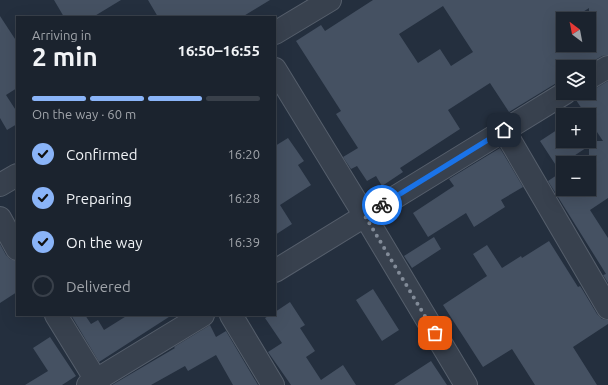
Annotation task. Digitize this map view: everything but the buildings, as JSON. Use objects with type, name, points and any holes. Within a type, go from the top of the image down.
[{"type":"street","points":[[276,32],[330,0]]},
{"type":"street","points":[[596,74],[608,66]]},
{"type":"street","points":[[276,71],[466,385]]},
{"type":"street","points":[[276,270],[556,98]]},
{"type":"street","points":[[504,130],[608,308]]},
{"type":"street","points":[[0,185],[16,176]]},
{"type":"street","points":[[0,218],[16,246]]},
{"type":"street","points":[[57,316],[95,383],[201,316]]},
{"type":"street","points":[[232,316],[273,385]]},
{"type":"way so far","points":[[382,205],[365,216],[435,333]]},
{"type":"route","points":[[382,205],[504,130]]}]
